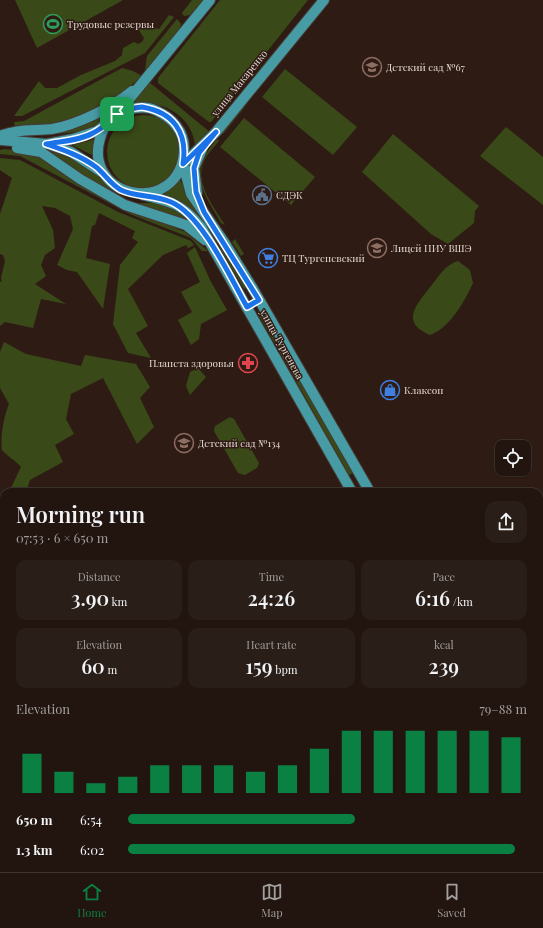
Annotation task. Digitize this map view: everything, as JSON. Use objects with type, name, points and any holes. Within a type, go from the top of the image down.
[{"type":"main road","points":[[46,144],[91,135],[105,125],[117,114],[210,0]]},
{"type":"main road","name":"улица Макаренко","points":[[183,164],[216,132],[324,0]]},
{"type":"main road","points":[[0,136],[8,132],[61,127],[78,121],[129,93],[143,82]]},
{"type":"main road","points":[[105,125],[99,138],[97,154],[100,168],[109,180],[121,190],[143,195],[164,188],[173,180],[183,164],[184,145],[181,134],[174,123],[165,114],[154,109],[142,107],[130,108],[117,114]]},
{"type":"main road","points":[[204,212],[196,192],[194,168],[199,153],[216,132]]},
{"type":"main road","points":[[0,140],[46,144],[71,152],[105,174]]},
{"type":"main road","points":[[0,143],[6,146],[42,152],[80,179],[114,199],[125,205],[186,225],[211,245]]},
{"type":"main road","name":"улица Тургенева","points":[[183,164],[191,194],[204,212],[259,300],[368,488]]},
{"type":"main road","name":"улица Тургенева","points":[[143,195],[169,201],[184,208],[201,227],[349,488]]},
{"type":"main road","points":[[247,307],[259,300]]},
{"type":"main road","points":[[349,488],[361,477]]},
{"type":"green space","name":"Трудовые резервы","points":[[15,0],[123,0],[37,48]]},
{"type":"green space","points":[[192,0],[203,0],[190,15],[184,16],[182,13]]},
{"type":"green space","points":[[220,0],[308,0],[211,122],[209,122],[158,83],[158,78]]},
{"type":"green space","points":[[169,15],[174,17],[145,53],[22,116],[14,116],[39,81],[45,88],[57,88],[81,75],[115,61],[122,55],[123,48],[134,42],[138,44],[142,42],[144,38],[138,29],[141,25],[145,24],[159,29]]},
{"type":"green space","points":[[177,19],[181,24],[179,30],[146,71],[147,56]]},
{"type":"green space","points":[[122,68],[133,71],[142,76],[121,93],[99,107],[75,118],[41,125],[15,127],[14,122],[24,121]]},
{"type":"green space","points":[[285,69],[357,127],[333,155],[262,97]]},
{"type":"green space","points":[[149,82],[211,133],[195,146],[193,135],[188,126],[173,111],[163,106],[153,104],[132,104]]},
{"type":"green space","points":[[122,102],[107,117],[91,127],[62,134],[51,134]]},
{"type":"green space","points":[[248,103],[223,134],[220,132]]},
{"type":"green space","points":[[144,115],[158,118],[170,126],[178,138],[181,152],[178,166],[170,178],[158,186],[144,189],[130,186],[118,178],[110,166],[107,152],[110,138],[118,126],[130,118]]},
{"type":"green space","points":[[244,118],[315,177],[291,205],[220,147]]},
{"type":"green space","points":[[506,127],[543,157],[543,205],[480,156]]},
{"type":"green space","points":[[393,134],[479,206],[475,211],[474,223],[448,244],[431,234],[362,172]]},
{"type":"green space","points":[[95,139],[94,156],[74,146],[74,145]]},
{"type":"green space","points":[[217,139],[219,141],[204,161],[202,178],[203,186],[211,203],[225,225],[221,223],[203,190],[200,172],[203,162],[208,151]]},
{"type":"green space","points":[[5,149],[26,152],[42,158],[100,197],[185,232],[208,251],[202,251],[191,238],[130,214],[20,156],[0,154],[0,150]]},
{"type":"green space","points":[[54,152],[72,157],[100,177],[117,194],[116,196],[87,180],[51,154]]},
{"type":"green space","points":[[0,158],[20,160],[118,212],[191,241],[194,245],[188,248],[186,245],[163,255],[128,289],[148,326],[136,333],[151,358],[128,353],[113,324],[120,265],[138,242],[132,238],[135,231],[99,213],[95,225],[92,226],[86,258],[110,264],[103,309],[77,272],[67,270],[57,265],[73,229],[70,216],[55,208],[42,206],[53,230],[55,248],[45,255],[41,265],[46,276],[35,284],[66,304],[41,299],[33,328],[5,322],[0,326],[0,282],[2,281],[1,278],[5,261],[3,255],[0,254],[0,214],[12,178],[0,170]]},
{"type":"green space","points":[[180,180],[196,208],[219,240],[216,241],[200,218],[188,207],[181,202],[163,194]]},
{"type":"green space","points":[[136,203],[158,203],[171,205],[196,227],[136,205]]},
{"type":"green space","points":[[235,239],[244,254],[241,256],[232,242]]},
{"type":"green space","points":[[195,247],[211,282],[227,310],[201,324],[199,339],[191,345],[178,320],[192,312],[181,292],[200,282],[187,253]]},
{"type":"green space","points":[[222,247],[249,286],[244,289],[219,248]]},
{"type":"green space","points":[[458,261],[470,270],[473,283],[456,314],[444,327],[430,335],[421,330],[415,324],[413,319],[416,306],[443,271],[449,265]]},
{"type":"green space","points":[[261,310],[353,473],[349,475],[257,312]]},
{"type":"green space","points":[[4,342],[26,354],[81,366],[85,355],[136,364],[150,387],[140,398],[154,427],[137,444],[103,378],[71,394],[66,419],[74,434],[55,445],[63,462],[30,480],[27,488],[11,488],[21,467],[2,450],[3,427],[9,404],[0,388],[0,352]]},
{"type":"green space","points":[[198,368],[206,377],[190,395],[186,386],[190,372]]},
{"type":"green space","points":[[230,417],[234,419],[259,463],[257,468],[245,475],[238,473],[214,431],[215,426]]},
{"type":"place","name":"Трудовые резервы","points":[[53,24]]},
{"type":"place","name":"Детский сад №67","points":[[372,67]]},
{"type":"place","name":"СДЭК","points":[[262,195]]},
{"type":"place","name":"Лицей НИУ ВШЭ","points":[[377,248]]},
{"type":"place","name":"ТЦ Тургеневский","points":[[268,258]]},
{"type":"place","name":"Планета здоровья","points":[[248,363]]},
{"type":"place","name":"Клаксон","points":[[390,390]]},
{"type":"place","name":"Детский сад №134","points":[[184,443]]},
{"type":"route","points":[[142,107],[154,109],[165,114],[174,123],[181,134],[184,145],[183,164],[216,132],[199,153],[194,168],[196,192],[204,212],[259,300],[247,307],[201,227],[193,216],[184,208],[169,201],[121,190],[109,180],[105,174],[88,162],[71,152],[46,144],[91,135],[117,114],[130,108],[142,107]]}]
